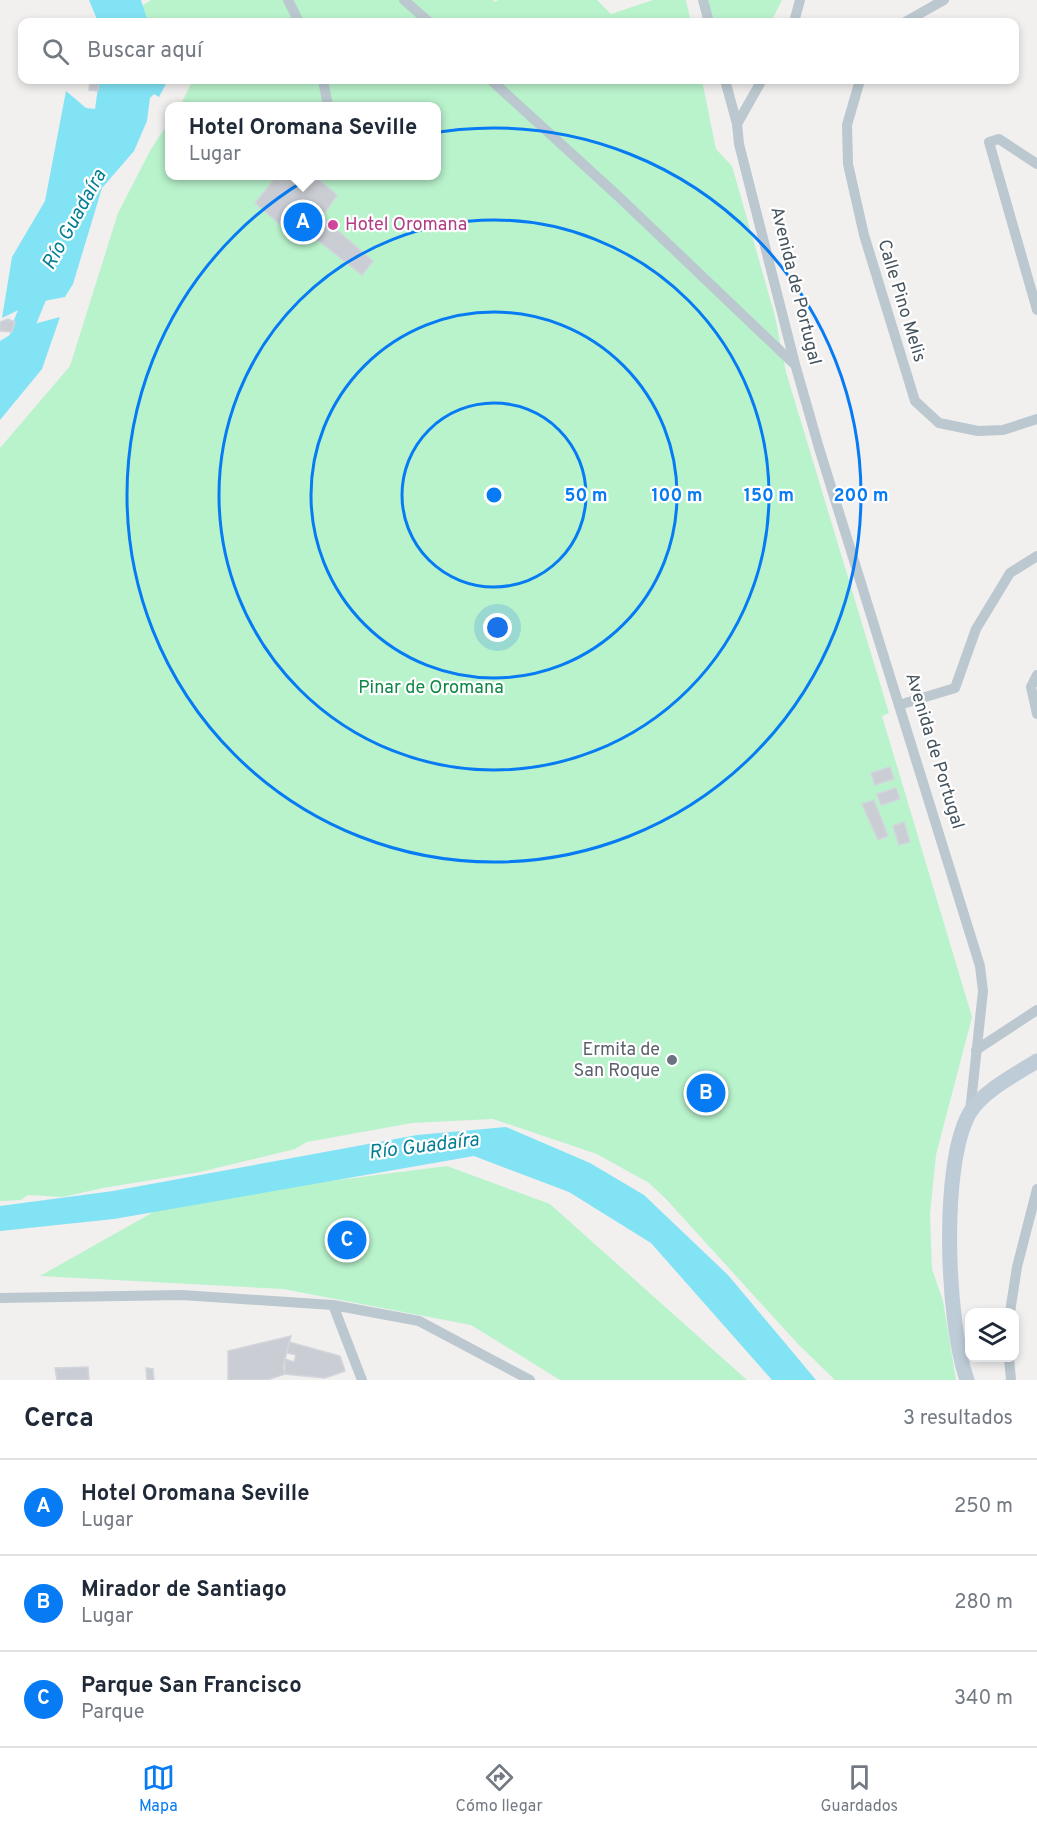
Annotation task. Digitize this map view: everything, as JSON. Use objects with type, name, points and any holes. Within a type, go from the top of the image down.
[{"type":"street","points":[[288,0],[297,18]]},
{"type":"street","points":[[404,0],[424,18]]},
{"type":"street","points":[[703,0],[708,18]]},
{"type":"street","points":[[795,18],[800,0]]},
{"type":"street","points":[[912,18],[944,0]]},
{"type":"street","points":[[324,84],[327,102]]},
{"type":"street","points":[[495,84],[620,197],[795,364]]},
{"type":"street","name":"Avenida de Portugal","points":[[726,84],[737,124],[739,144],[795,364],[980,966],[983,991],[970,1112],[958,1143],[950,1217],[950,1269],[967,1380]]},
{"type":"street","points":[[737,124],[760,84]]},
{"type":"street","name":"Calle Pino Melis","points":[[859,84],[847,125],[848,164],[864,235],[915,401],[939,423],[978,431],[1003,430],[1037,418]]},
{"type":"street","points":[[1037,164],[999,139],[989,142],[1037,310]]},
{"type":"street","points":[[899,705],[955,688],[976,628],[1010,573],[1037,556]]},
{"type":"street","points":[[1037,675],[1031,687],[1037,714]]},
{"type":"street","points":[[976,1050],[1037,1010]]},
{"type":"street","points":[[970,1112],[1000,1083],[1037,1061]]},
{"type":"street","points":[[1011,1308],[1017,1267],[1037,1189]]},
{"type":"street","points":[[0,1298],[182,1295],[333,1305],[419,1321],[530,1380]]},
{"type":"street","points":[[333,1305],[362,1380]]},
{"type":"street","points":[[1009,1362],[1011,1380]]},
{"type":"green space","points":[[151,0],[493,0],[495,2],[498,0],[597,0],[611,14],[653,0],[686,0],[690,18],[141,18],[143,5]]},
{"type":"green space","points":[[698,0],[782,0],[773,18],[703,18]]},
{"type":"green space","name":"Pinar de Oromana","points":[[191,84],[703,84],[716,149],[732,166],[775,316],[786,372],[889,713],[882,716],[972,1017],[936,1155],[930,1214],[932,1269],[943,1301],[956,1380],[835,1380],[798,1344],[649,1183],[597,1154],[493,1119],[412,1123],[307,1142],[295,1149],[200,1172],[63,1197],[28,1195],[21,1200],[0,1201],[0,448],[70,366],[118,213],[151,149],[165,128],[165,180],[441,180],[441,102],[182,102]]},
{"type":"green space","points":[[447,1166],[550,1204],[747,1380],[560,1380],[471,1325],[283,1289],[40,1276],[173,1201]]},
{"type":"water","points":[[89,0],[141,0],[147,18],[96,18]]},
{"type":"water","points":[[98,84],[166,84],[159,97],[154,94],[150,98],[147,121],[134,151],[102,188],[73,284],[65,297],[33,303],[2,318],[12,257],[45,201],[66,91],[86,108],[95,109]]},
{"type":"water","points":[[60,317],[42,369],[0,420],[0,341],[23,327]]},
{"type":"water","points":[[506,1127],[590,1163],[644,1195],[728,1275],[816,1380],[772,1380],[651,1243],[569,1192],[474,1156],[114,1219],[0,1231],[0,1206],[113,1191],[417,1135]]},
{"type":"building","points":[[90,84],[99,84],[98,91],[89,90]]},
{"type":"building","points":[[274,180],[319,180],[337,195],[322,217],[373,261],[362,275],[301,227],[294,236],[255,203]]},
{"type":"building","points":[[8,319],[15,322],[12,332],[0,331],[0,322]]},
{"type":"building","points":[[890,767],[894,779],[875,785],[871,773]]},
{"type":"building","points":[[896,788],[900,799],[881,805],[877,794]]},
{"type":"building","points":[[874,800],[888,836],[878,840],[862,804]]},
{"type":"building","points":[[904,822],[910,842],[899,845],[893,826]]},
{"type":"building","points":[[291,1336],[283,1367],[285,1374],[267,1380],[228,1380],[228,1351]]},
{"type":"building","points":[[289,1342],[340,1356],[345,1371],[325,1378],[285,1374],[285,1359],[294,1362],[296,1355],[287,1353]]},
{"type":"building","points":[[88,1367],[89,1380],[57,1380],[55,1368]]},
{"type":"building","points":[[146,1368],[153,1369],[154,1380],[147,1380]]},
{"type":"waterway","name":"Río Guadaíra","points":[[0,392],[13,372],[23,327],[44,276]]},
{"type":"place","name":"Hotel Oromana Seville","points":[[303,222]]},
{"type":"place","name":"Hotel Oromana","points":[[333,225]]},
{"type":"place","name":"Ermita de San Roque","points":[[672,1060]]},
{"type":"place","name":"Mirador de Santiago","points":[[706,1093]]},
{"type":"place","name":"Parque San Francisco","points":[[347,1240]]}]
